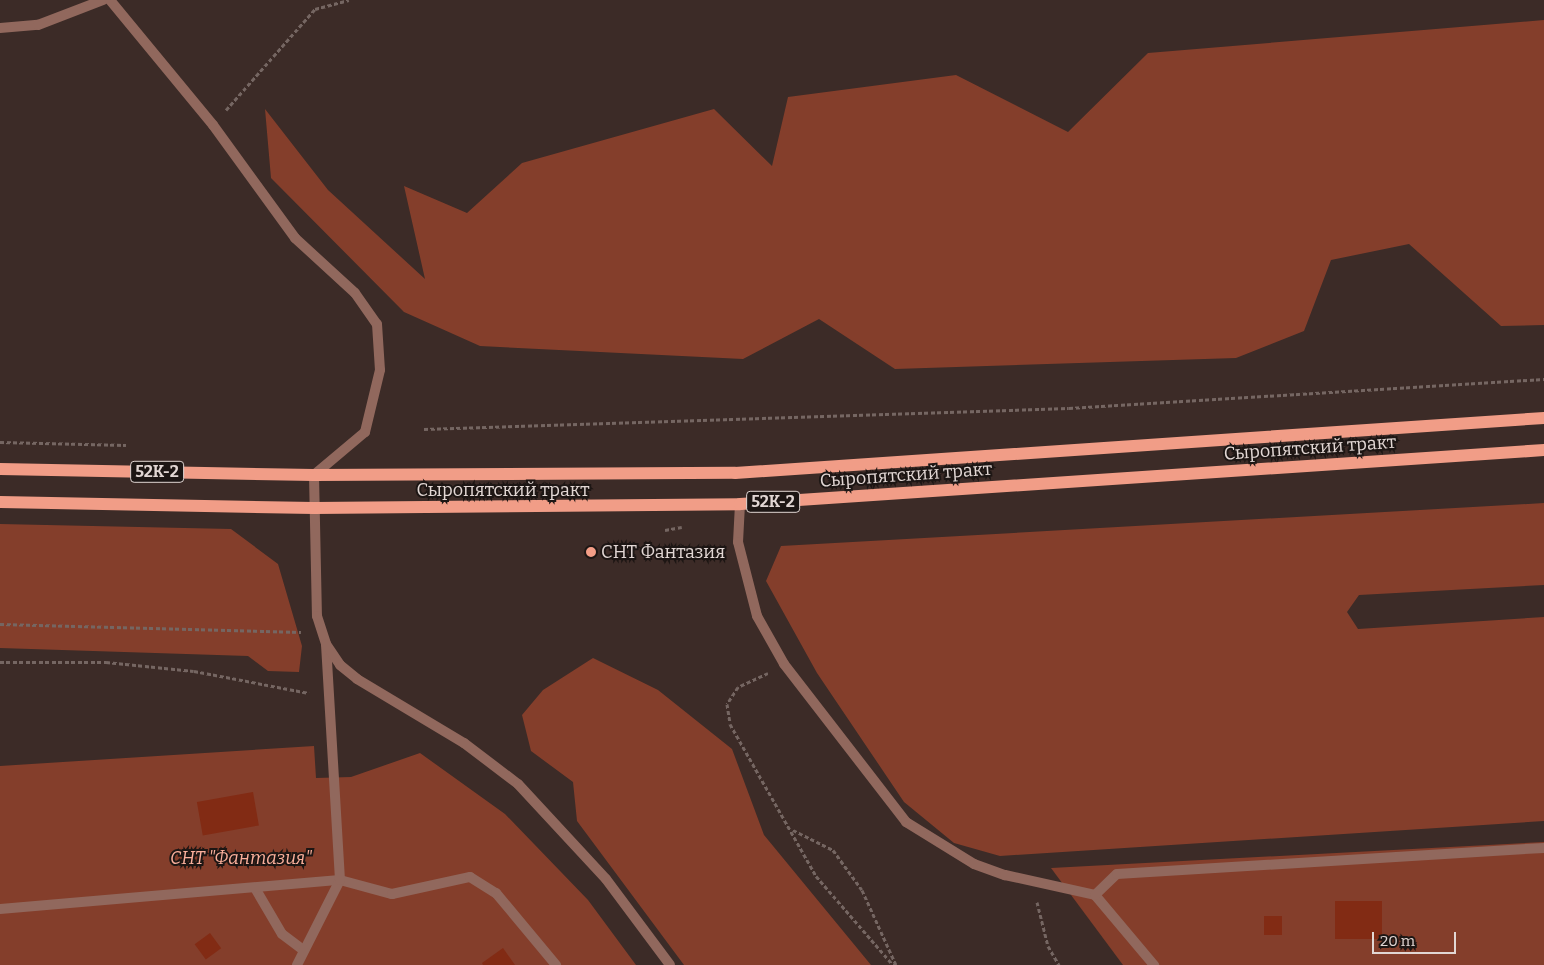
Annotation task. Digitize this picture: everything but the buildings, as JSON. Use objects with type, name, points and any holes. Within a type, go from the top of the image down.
[{"type":"main road","name":"Сыропятский тракт","points":[[0,470],[314,475],[736,473],[1544,418]]},
{"type":"main road","name":"Сыропятский тракт","points":[[0,502],[314,508],[740,504],[1544,450]]},
{"type":"street","points":[[0,28],[38,25],[103,0]]},
{"type":"street","points":[[110,0],[213,125],[295,238],[355,293],[377,324],[380,370],[365,432],[314,475],[317,616],[326,644],[340,665],[357,679],[464,743],[518,784],[606,879],[670,965]]},
{"type":"street","points":[[740,504],[738,542],[742,574],[757,616],[784,664],[906,822],[974,864],[1033,881],[1095,895],[1154,965]]},
{"type":"street","points":[[297,965],[302,949],[325,915],[340,880],[326,644]]},
{"type":"street","points":[[1095,895],[1117,874],[1544,848]]},
{"type":"street","points":[[0,909],[340,880],[392,894],[421,890],[451,878],[484,882],[556,965]]},
{"type":"street","points":[[255,888],[282,934],[302,949]]},
{"type":"path","points":[[213,125],[315,9],[349,0]]},
{"type":"path","points":[[424,429],[1070,408],[1544,379]]},
{"type":"path","points":[[0,442],[126,445]]},
{"type":"path","points":[[0,624],[322,632]]},
{"type":"path","points":[[0,662],[106,662],[194,671],[329,698]]},
{"type":"path","points":[[784,664],[738,687],[727,704],[730,724],[832,900],[895,965]]},
{"type":"path","points":[[792,830],[833,850],[862,890],[895,965]]},
{"type":"path","points":[[1033,881],[1039,919],[1059,965]]},
{"type":"green space","points":[[1544,20],[1544,325],[1501,326],[1409,244],[1331,260],[1304,331],[1236,358],[895,369],[819,319],[743,359],[480,346],[404,312],[271,178],[265,109],[328,190],[425,279],[404,186],[467,213],[522,163],[714,109],[772,166],[788,97],[956,75],[1068,132],[1148,53]]},
{"type":"green space","points":[[1544,503],[1544,585],[1359,595],[1347,612],[1358,629],[1544,617],[1544,821],[1000,856],[954,843],[904,802],[817,673],[766,581],[781,546]]},
{"type":"green space","points":[[0,524],[231,529],[278,564],[302,646],[299,672],[268,671],[248,656],[0,648]]},
{"type":"green space","points":[[593,658],[658,690],[732,749],[764,835],[871,965],[684,965],[577,821],[573,782],[531,751],[522,715],[543,690]]},
{"type":"green space","name":"СНТ \"Фантазия\"","points":[[314,746],[316,778],[351,777],[420,753],[505,814],[588,900],[636,965],[0,965],[0,766]]},
{"type":"green space","points":[[1544,842],[1544,965],[1123,965],[1051,868]]},
{"type":"place","name":"СНТ Фантазия","points":[[591,552]]}]
